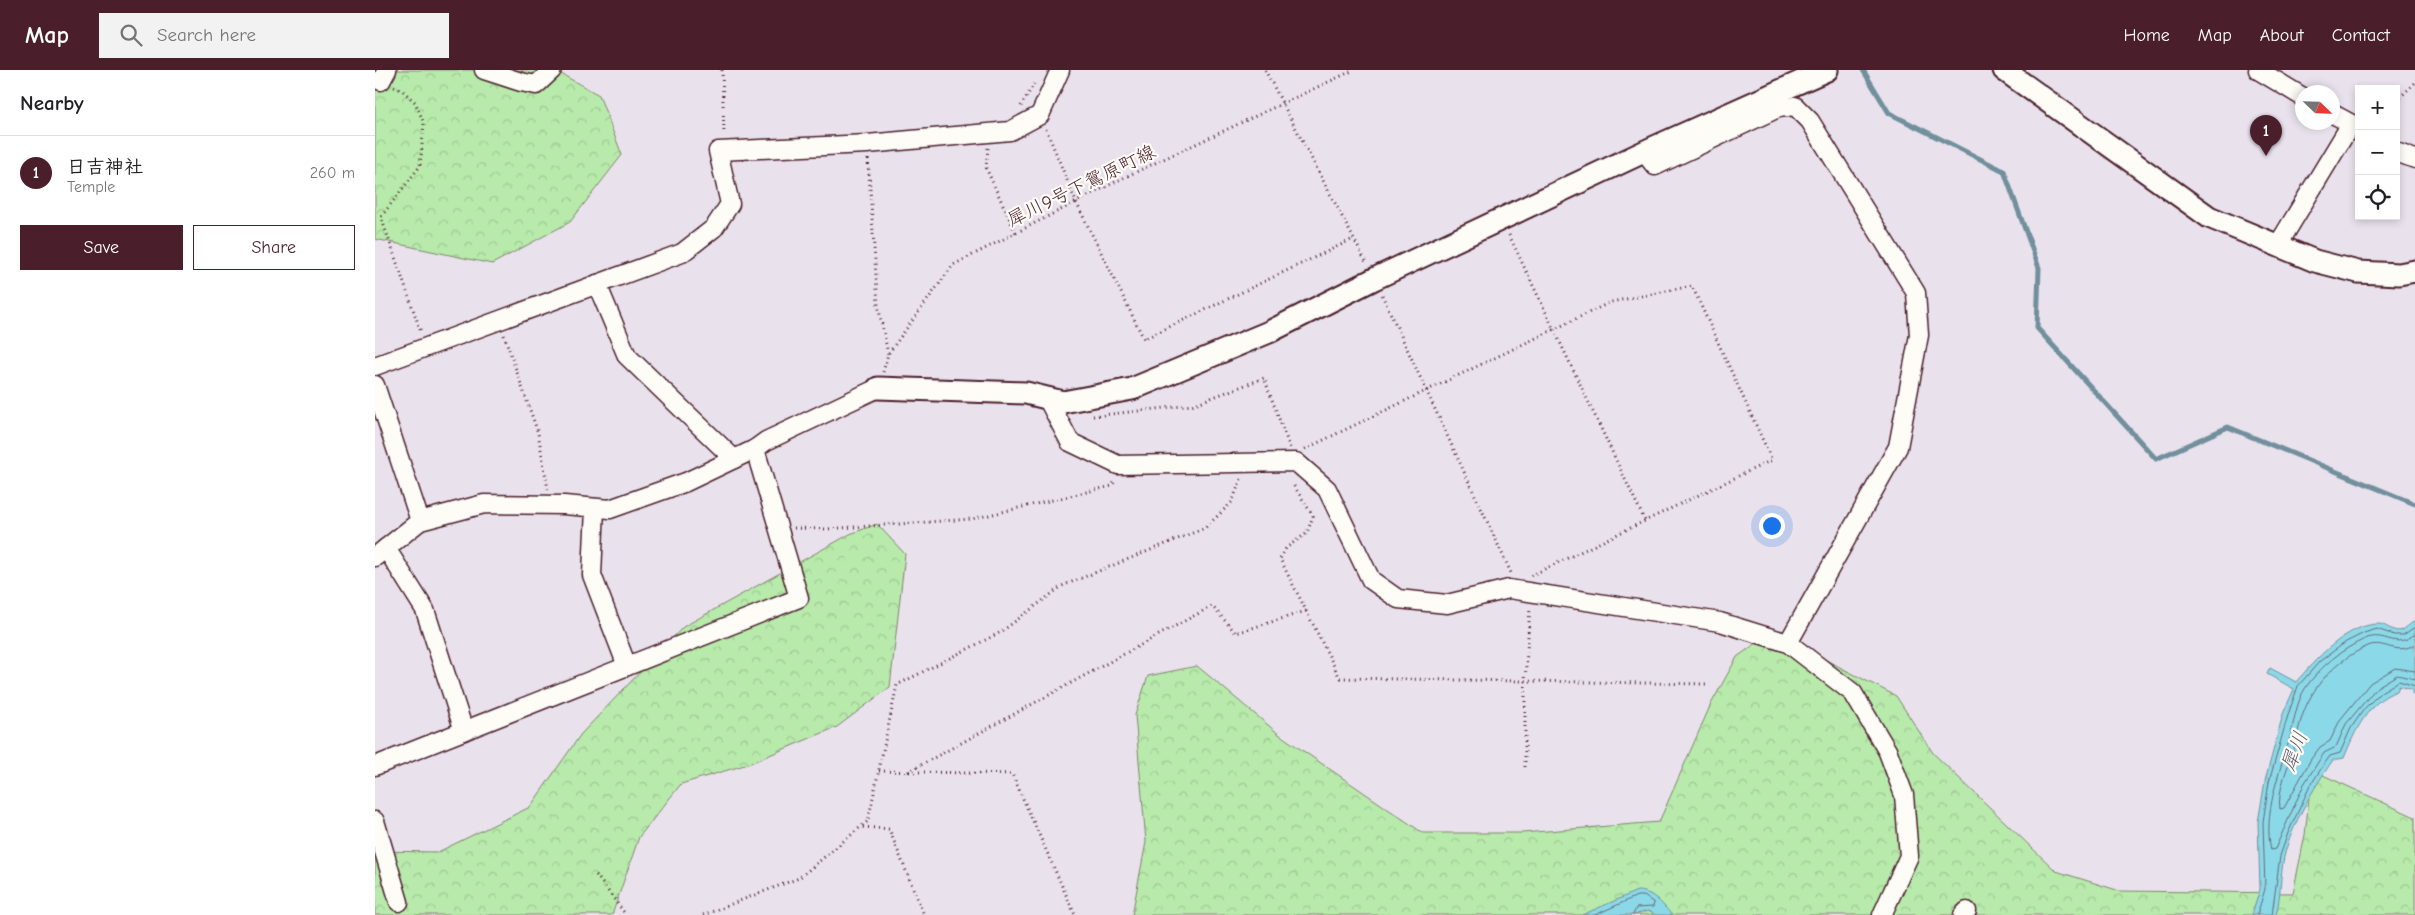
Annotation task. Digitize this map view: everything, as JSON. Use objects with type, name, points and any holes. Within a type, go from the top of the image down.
[{"type":"street","points":[[484,70],[536,85],[552,70]]},
{"type":"street","points":[[375,366],[682,253],[714,228],[730,204],[718,150],[867,144],[1010,131],[1040,115],[1060,70]]},
{"type":"street","points":[[464,731],[425,610],[381,552],[420,521],[484,504],[550,505],[610,509],[653,495],[734,459],[767,441],[878,388],[1026,393],[1063,402],[1132,389],[1269,332],[1375,279],[1647,151],[1827,70]]},
{"type":"street","points":[[2004,70],[2209,217],[2315,261],[2359,272],[2399,274],[2415,271]]},
{"type":"street","points":[[2258,70],[2295,92]]},
{"type":"street","points":[[1647,151],[1655,166],[1778,108],[1795,106],[1809,121],[1916,293],[1919,336],[1898,447],[1788,643]]},
{"type":"street","points":[[2277,245],[2355,126],[2340,118]]},
{"type":"street","points":[[2400,153],[2415,159]]},
{"type":"street","points":[[597,284],[627,356],[734,459]]},
{"type":"street","points":[[375,386],[420,521]]},
{"type":"street","points":[[1047,398],[1070,442],[1118,465],[1296,462],[1327,488],[1371,580],[1399,598],[1447,604],[1512,586],[1531,593],[1720,622],[1788,643],[1853,693],[1888,752],[1904,795],[1909,856],[1882,915]]},
{"type":"street","points":[[375,766],[799,598],[755,449]]},
{"type":"street","points":[[595,508],[592,575],[627,666]]},
{"type":"street","points":[[375,821],[399,902]]},
{"type":"path","points":[[722,70],[724,150]]},
{"type":"path","points":[[1265,70],[1375,279],[1425,391],[1512,586],[1772,460],[1692,286],[1611,302],[1425,391],[1301,451],[1296,462]]},
{"type":"path","name":"犀川9号下鴛原町線","points":[[878,388],[888,354],[953,265],[1076,202],[1354,70]]},
{"type":"path","points":[[384,76],[415,102],[424,123],[420,166],[381,217],[426,347]]},
{"type":"path","points":[[1015,110],[1022,106],[1038,77]]},
{"type":"path","points":[[2400,97],[2415,83]]},
{"type":"path","points":[[1040,115],[1076,202],[1144,339],[1353,239]]},
{"type":"path","points":[[989,133],[986,168],[1016,232]]},
{"type":"path","points":[[867,144],[877,305],[888,354]]},
{"type":"path","points":[[1502,220],[1645,520]]},
{"type":"path","points":[[499,320],[538,433],[550,505]]},
{"type":"path","points":[[1086,417],[1193,405],[1264,378],[1296,462]]},
{"type":"path","points":[[703,915],[799,878],[868,821],[897,685],[1001,632],[1062,586],[1205,528],[1232,502],[1248,462]]},
{"type":"path","points":[[778,527],[826,529],[972,519],[1112,486],[1123,465]]},
{"type":"path","points":[[1294,486],[1313,516],[1307,533],[1286,548],[1280,559],[1340,678],[1706,684]]},
{"type":"path","points":[[1525,767],[1525,682],[1531,593]]},
{"type":"path","points":[[908,772],[1212,606],[1236,633],[1306,611]]},
{"type":"path","points":[[879,772],[1012,774],[1075,915]]},
{"type":"path","points":[[862,826],[889,829],[925,915]]},
{"type":"path","points":[[596,875],[626,915]]},
{"type":"green space","points":[[375,70],[554,70],[599,95],[622,155],[570,222],[492,264],[375,239]]},
{"type":"green space","points":[[877,524],[905,554],[890,687],[837,727],[748,764],[681,784],[639,837],[612,915],[375,915],[375,851],[438,852],[530,807],[581,734],[683,627],[850,534]]},
{"type":"green space","points":[[1776,629],[1826,660],[1896,696],[1933,753],[2056,871],[2120,891],[2293,893],[2305,835],[2312,770],[2415,817],[2415,915],[1132,915],[1146,842],[1135,715],[1148,676],[1197,666],[1280,735],[1423,833],[1522,833],[1659,822],[1711,704],[1737,657]]},
{"type":"water","name":"犀川","points":[[2415,621],[2415,696],[2412,694],[2412,690],[2399,686],[2397,691],[2370,709],[2358,728],[2344,758],[2333,760],[2318,782],[2292,833],[2284,857],[2276,915],[2252,915],[2260,889],[2258,822],[2265,781],[2283,714],[2294,689],[2267,674],[2270,668],[2296,682],[2321,655],[2342,637],[2365,626],[2377,624],[2399,631]]},
{"type":"water","points":[[1637,891],[1652,895],[1672,915],[1656,915],[1648,911],[1634,915],[1582,915]]},
{"type":"waterway","points":[[1863,70],[1889,113],[2004,171],[2039,268],[2037,328],[2156,459],[2228,427],[2415,504]]},
{"type":"place","name":"日吉神社","points":[[2266,156]]}]
